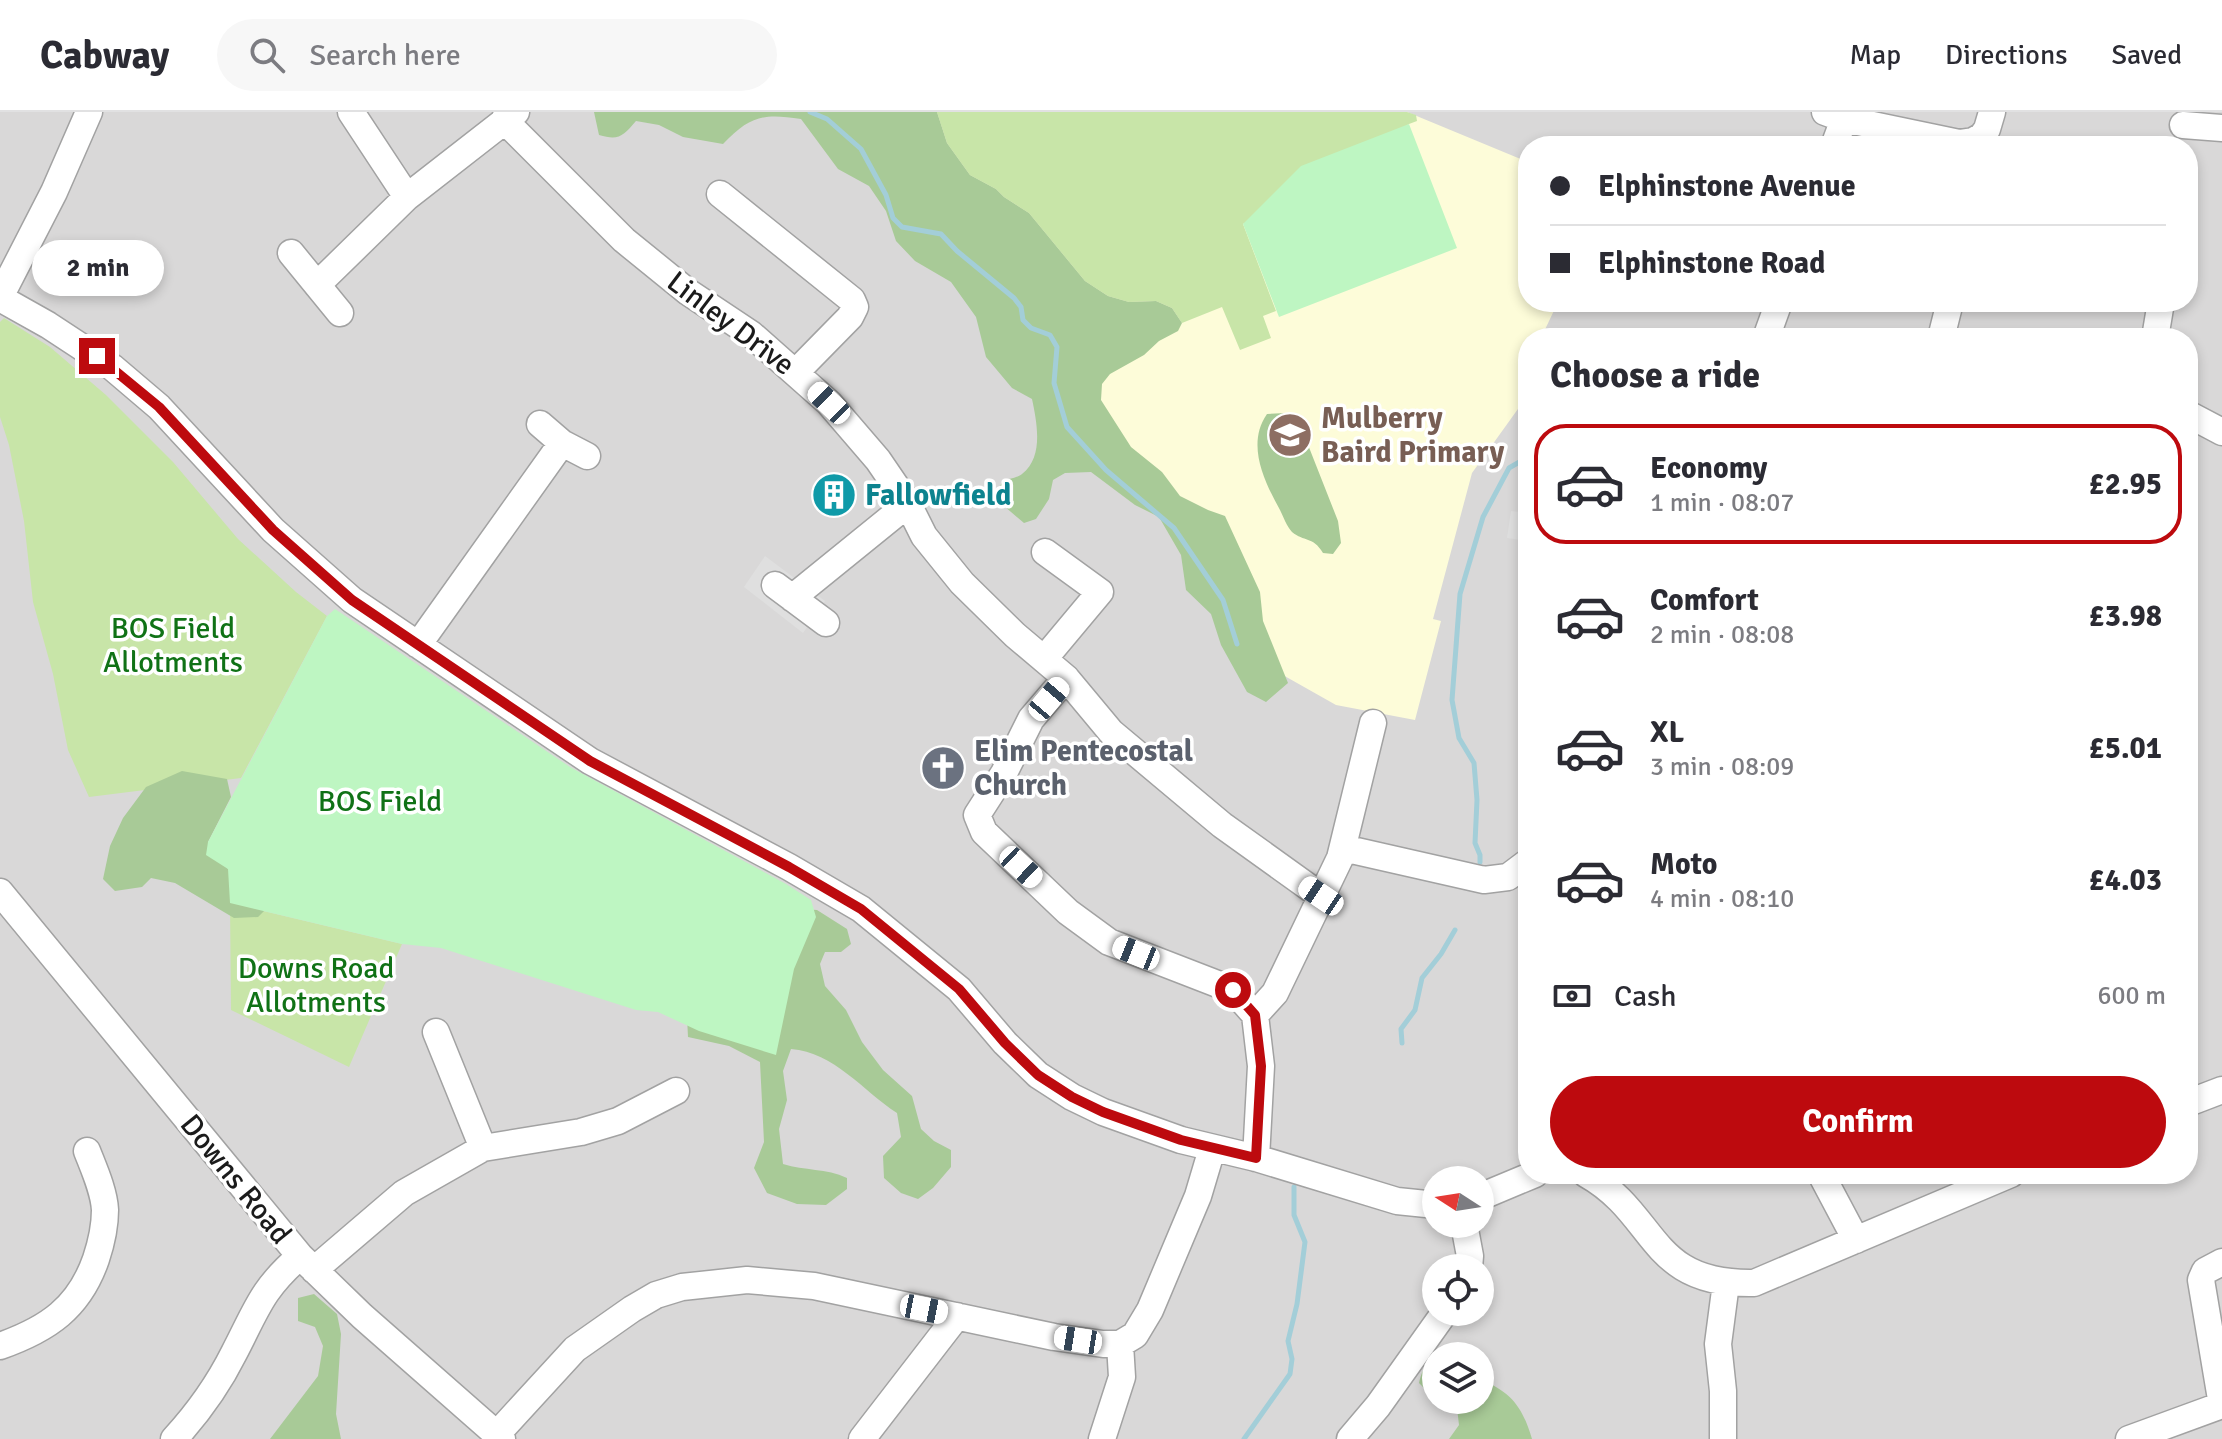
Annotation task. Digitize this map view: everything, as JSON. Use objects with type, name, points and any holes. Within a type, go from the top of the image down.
[{"type":"street","points":[[89,112],[54,192],[0,298],[112,367],[159,407],[273,530],[352,600],[590,761],[861,909],[959,989],[1005,1043],[1038,1075],[1072,1097],[1103,1112],[1212,1149],[1256,1158],[1397,1201],[1422,1204]]},
{"type":"street","points":[[351,112],[407,197]]},
{"type":"street","points":[[317,285],[407,197],[510,116]]},
{"type":"street","name":"Linley Drive","points":[[510,116],[624,240],[688,292],[751,334],[829,403],[878,460],[908,504],[924,536],[962,583],[1015,635],[1066,678],[1111,732],[1260,854],[1321,896]]},
{"type":"street","points":[[1834,116],[1927,136]]},
{"type":"street","points":[[2183,128],[2222,128]]},
{"type":"street","points":[[720,194],[852,300],[855,307],[850,317],[796,372]]},
{"type":"street","points":[[291,253],[340,313]]},
{"type":"street","points":[[2198,419],[2222,432]]},
{"type":"street","points":[[540,424],[562,443],[587,456]]},
{"type":"street","points":[[418,645],[562,443]]},
{"type":"street","points":[[826,623],[783,592],[908,504]]},
{"type":"street","points":[[1044,659],[1100,592],[1045,552]]},
{"type":"street","points":[[1066,678],[1031,719],[1004,773],[977,815],[984,832],[1068,912],[1109,942],[1233,990],[1255,1015],[1261,1066],[1256,1158]]},
{"type":"street","points":[[1255,1015],[1275,993],[1343,848],[1373,723]]},
{"type":"street","points":[[1343,848],[1484,880],[1508,877],[1518,870]]},
{"type":"street","name":"Downs Road","points":[[0,892],[307,1263],[500,1437]]},
{"type":"street","points":[[447,1040],[483,1148]]},
{"type":"street","points":[[2198,1099],[2222,1090]]},
{"type":"street","points":[[174,1439],[193,1418],[233,1355],[262,1296],[275,1279],[307,1263],[404,1193],[483,1148],[594,1129],[618,1121],[676,1091]]},
{"type":"street","points":[[500,1437],[575,1349],[656,1295],[682,1287],[747,1280],[814,1286],[1054,1337],[1120,1344],[1135,1335],[1150,1310],[1198,1196],[1212,1149]]},
{"type":"street","points":[[0,1346],[37,1331],[71,1306],[88,1283],[100,1246],[105,1210],[87,1151]]},
{"type":"street","points":[[1494,1191],[1518,1181]]},
{"type":"street","points":[[1604,1184],[1669,1258],[1691,1273],[1726,1283],[1754,1283],[1988,1184]]},
{"type":"street","points":[[1826,1184],[1856,1240]]},
{"type":"street","points":[[2129,1439],[2222,1405],[2201,1280],[2205,1271],[2222,1262]]},
{"type":"street","points":[[1723,1439],[1723,1391],[1718,1344],[1726,1283]]},
{"type":"street","points":[[862,1439],[957,1316]]},
{"type":"street","points":[[1350,1439],[1378,1406],[1435,1326]]},
{"type":"street","points":[[1102,1439],[1122,1377],[1120,1344]]},
{"type":"shaded area","points":[[0,112],[2222,112],[2222,1439],[0,1439]]},
{"type":"shaded area","name":"Mulberry Baird Primary","points":[[869,112],[1407,112],[1518,158],[1518,312],[1553,312],[1546,328],[1518,328],[1518,409],[1472,473],[1433,619],[1441,621],[1415,720],[1336,705],[1249,656],[1204,530],[1107,470]]},
{"type":"shaded area","points":[[1511,511],[1518,512],[1518,540],[1507,538]]},
{"type":"shaded area","points":[[765,556],[825,601],[803,633],[744,587]]},
{"type":"green space","points":[[594,112],[937,112],[947,143],[970,175],[1029,213],[1085,281],[1108,296],[1129,302],[1156,301],[1172,308],[1182,323],[1178,331],[1110,374],[1102,384],[1101,400],[1131,447],[1162,472],[1180,496],[1225,516],[1260,592],[1263,621],[1288,683],[1266,702],[1247,692],[1221,645],[1211,614],[1186,590],[1181,555],[1159,517],[1135,505],[1091,472],[1065,473],[1053,480],[1049,499],[1036,519],[1024,523],[1004,506],[997,491],[1003,481],[1020,475],[1034,458],[1037,429],[1032,399],[1012,388],[986,357],[976,317],[951,282],[915,261],[896,241],[886,211],[869,186],[838,169],[801,119],[777,116],[758,119],[741,127],[723,144],[683,137],[659,125],[636,121],[620,136],[606,137],[599,135]]},
{"type":"green space","points":[[937,112],[1407,112],[1416,115],[1417,121],[1243,224],[1276,311],[1263,316],[1271,338],[1240,350],[1222,307],[1182,323],[1172,308],[1156,301],[1129,302],[1108,296],[1085,281],[1029,213],[970,175],[947,143]]},
{"type":"green space","points":[[1409,124],[1457,248],[1279,317],[1243,224],[1301,166]]},
{"type":"green space","name":"BOS Field Allotments","points":[[4,318],[50,347],[106,395],[173,462],[238,539],[327,616],[241,778],[89,797],[68,750],[53,674],[33,602],[24,521],[9,445],[0,417],[0,322]]},
{"type":"green space","points":[[1286,413],[1301,427],[1338,521],[1341,543],[1333,554],[1323,553],[1316,544],[1292,532],[1263,475],[1258,450],[1261,426],[1267,414]]},
{"type":"green space","name":"BOS Field","points":[[335,609],[570,767],[811,900],[816,917],[794,969],[776,1055],[699,1031],[658,1012],[636,1010],[441,948],[402,944],[230,903],[228,869],[206,855],[208,842],[327,616]]},
{"type":"green space","points":[[182,771],[227,779],[231,797],[208,842],[228,869],[270,905],[258,917],[234,918],[175,883],[151,878],[142,887],[115,891],[103,879],[110,846],[123,818],[146,787]]},
{"type":"green space","name":"Downs Road Allotments","points":[[230,903],[402,944],[349,1067],[231,1010]]},
{"type":"green space","points":[[802,909],[817,910],[847,929],[851,944],[841,952],[825,952],[820,964],[825,986],[846,1010],[862,1042],[883,1070],[912,1096],[921,1129],[951,1150],[951,1167],[933,1188],[918,1199],[901,1193],[884,1178],[883,1156],[901,1137],[897,1113],[821,1057],[791,1049],[783,1071],[787,1100],[779,1129],[783,1164],[847,1178],[847,1189],[826,1205],[797,1204],[767,1193],[754,1168],[764,1142],[760,1062],[729,1046],[688,1037],[687,1017]]},
{"type":"green space","points":[[314,1294],[337,1314],[341,1334],[336,1414],[341,1439],[270,1439],[318,1376],[323,1346],[315,1327],[298,1321],[298,1298]]},
{"type":"green space","points":[[1494,1387],[1508,1395],[1520,1409],[1532,1439],[1449,1439],[1459,1425],[1458,1414],[1494,1414]]},
{"type":"waterway","points":[[810,112],[827,119],[861,149],[886,195],[893,218],[902,227],[941,234],[1014,298],[1021,307],[1023,320],[1031,328],[1050,335],[1057,347],[1054,383],[1067,427],[1106,470],[1174,528],[1223,600],[1237,644]]},
{"type":"waterway","points":[[1480,862],[1475,843],[1477,800],[1474,763],[1459,738],[1452,700],[1460,594],[1483,517],[1509,468],[1518,463]]},
{"type":"waterway","points":[[1402,1043],[1401,1029],[1415,1010],[1422,978],[1455,930]]},
{"type":"waterway","points":[[1244,1439],[1290,1374],[1292,1359],[1288,1341],[1297,1304],[1305,1242],[1294,1215],[1294,1187]]},
{"type":"place","name":"Mulberry Baird Primary","points":[[1290,435]]},
{"type":"place","name":"Fallowfield","points":[[834,495]]},
{"type":"place","name":"Elim Pentecostal Church","points":[[943,768]]},
{"type":"route","points":[[97,356],[159,407],[273,530],[352,600],[590,761],[861,909],[959,989],[1005,1043],[1038,1075],[1072,1097],[1103,1112],[1181,1140],[1256,1158],[1261,1066],[1255,1015],[1233,990]]}]
